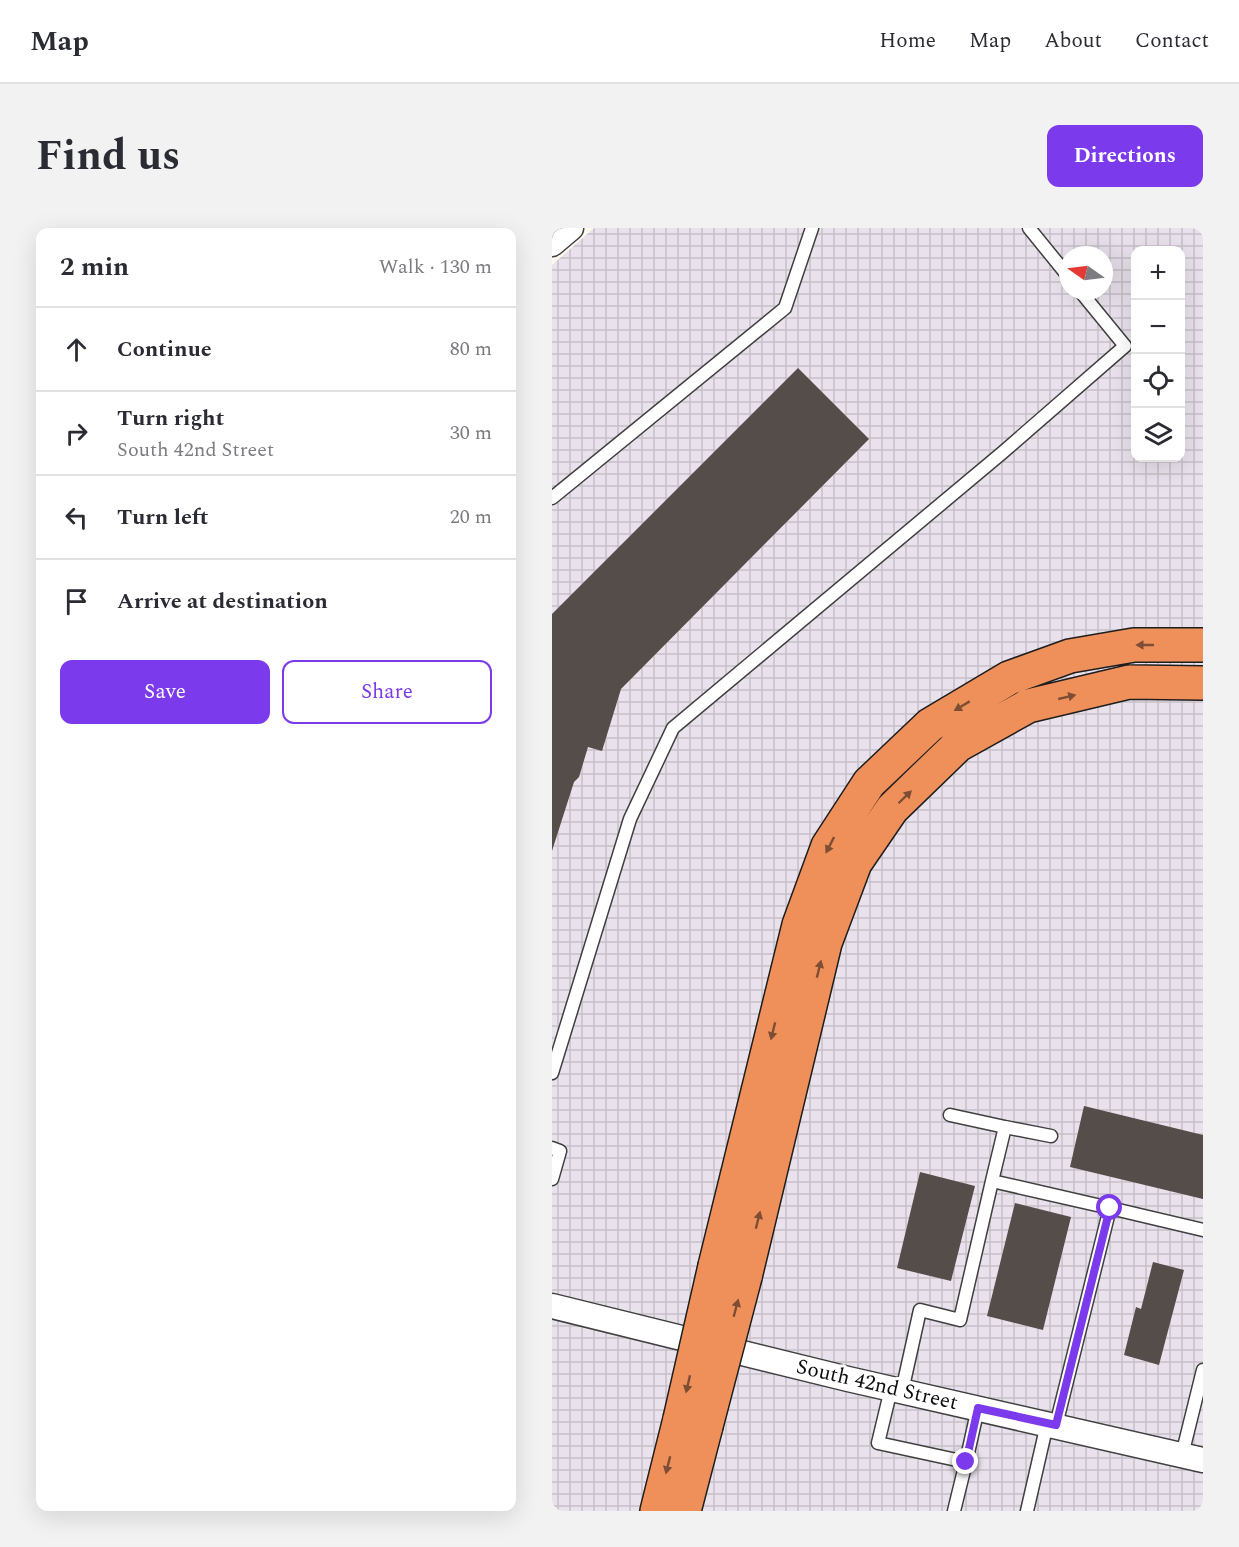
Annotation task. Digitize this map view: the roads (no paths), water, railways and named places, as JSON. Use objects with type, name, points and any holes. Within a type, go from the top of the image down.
[{"type":"highway","points":[[730,1271],[799,925],[828,846],[869,783],[930,725],[1010,678],[1070,656],[1134,645],[1203,645]]},
{"type":"highway","points":[[684,1511],[693,1422],[730,1271],[825,943],[855,863],[892,809],[958,745],[1028,706],[1129,682],[1203,683]]},
{"type":"highway","points":[[657,1511],[693,1422]]},
{"type":"street","points":[[552,244],[571,228]]},
{"type":"street","name":"South 42nd Street","points":[[552,1306],[897,1390],[1193,1457]]},
{"type":"lane","points":[[552,498],[785,308],[812,228]]},
{"type":"lane","points":[[1029,228],[1059,265]]},
{"type":"lane","points":[[552,1073],[630,819],[673,728],[1002,453],[1125,346],[1087,300]]},
{"type":"lane","points":[[950,1115],[1051,1136]]},
{"type":"lane","points":[[966,1462],[878,1443],[897,1390],[920,1310],[960,1320],[1005,1127]]},
{"type":"lane","points":[[552,1148],[560,1151],[552,1179]]},
{"type":"lane","points":[[992,1181],[1203,1230]]},
{"type":"lane","points":[[1027,1511],[1110,1208]]},
{"type":"lane","points":[[1193,1457],[1203,1370]]},
{"type":"lane","points":[[954,1511],[978,1408]]}]
